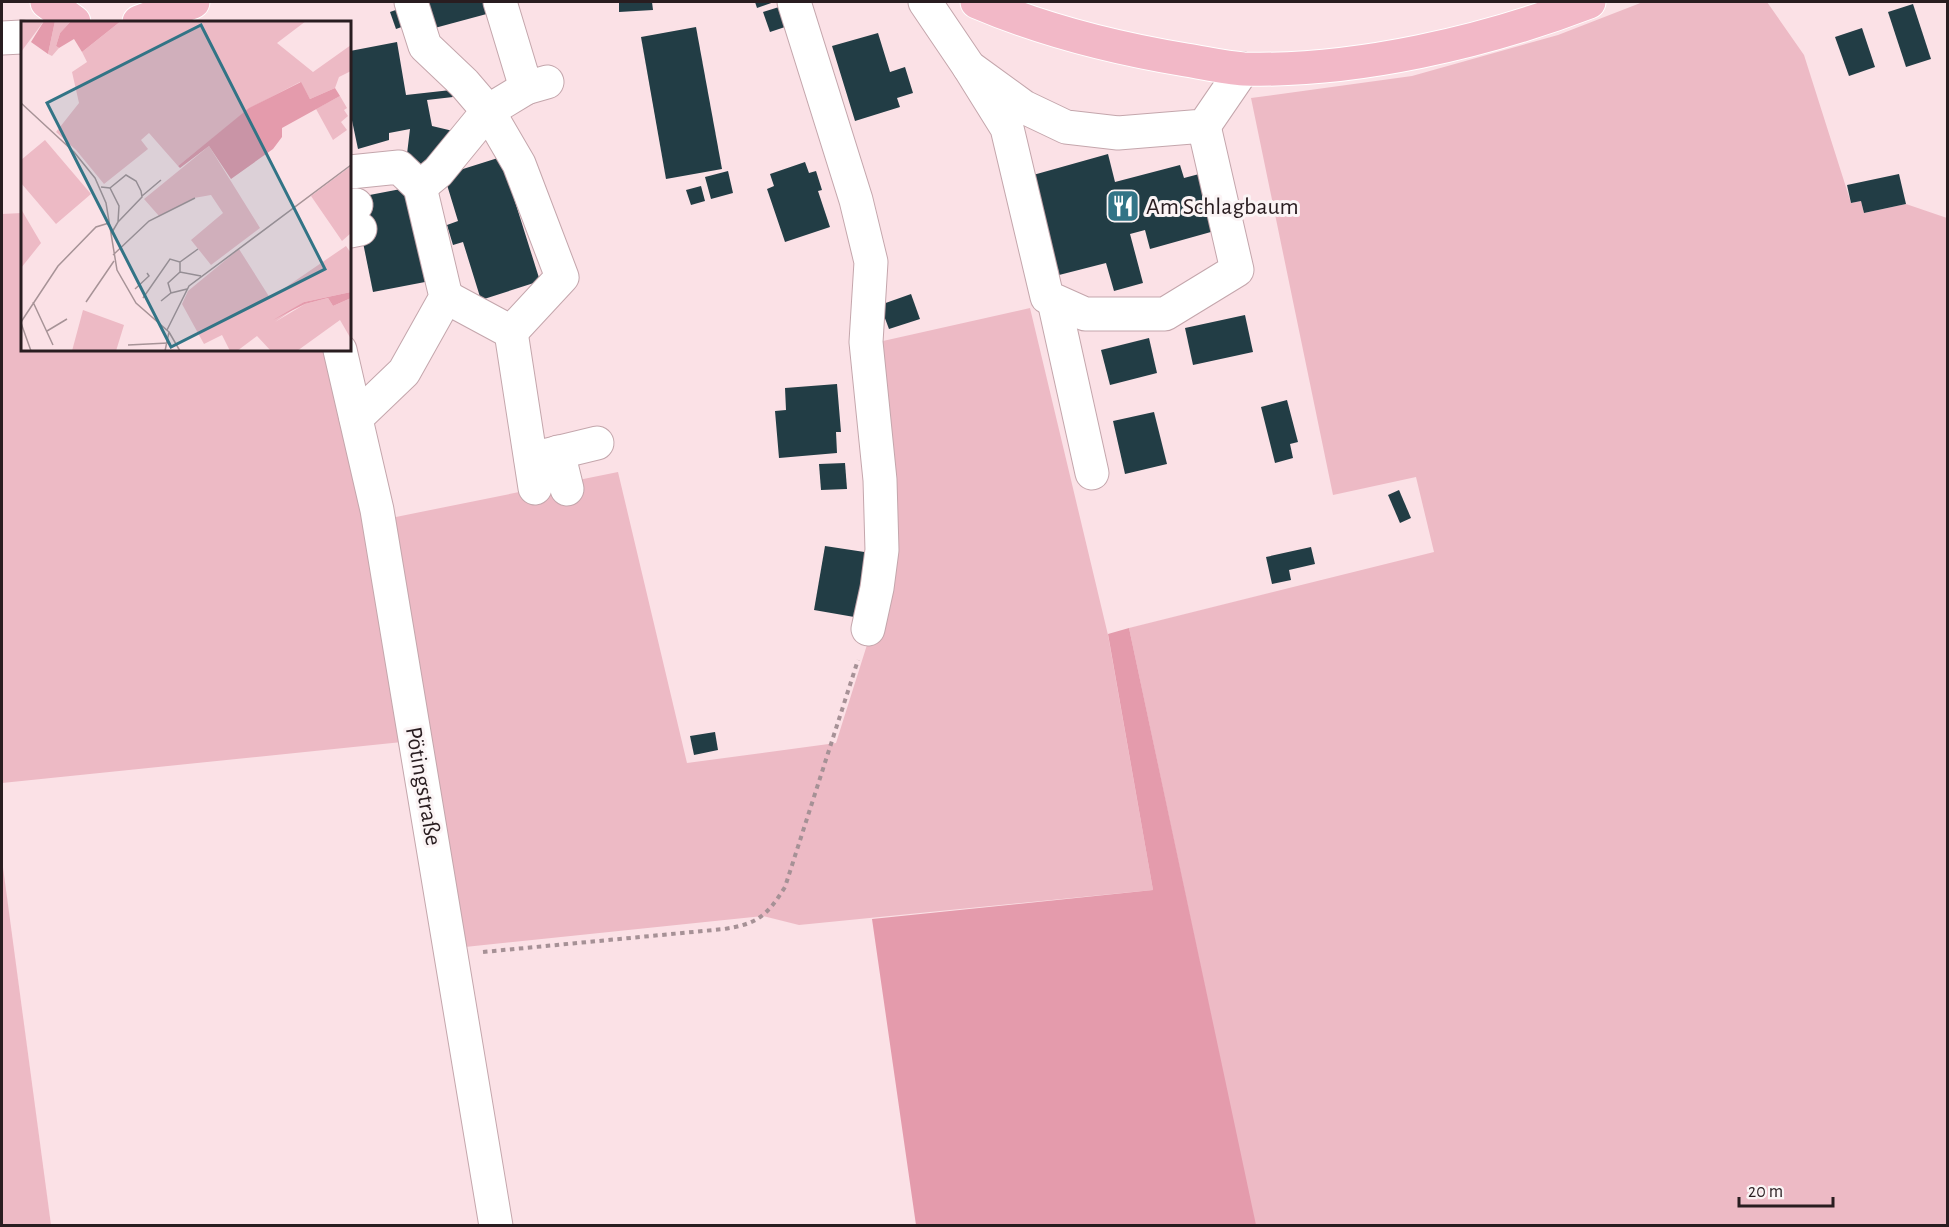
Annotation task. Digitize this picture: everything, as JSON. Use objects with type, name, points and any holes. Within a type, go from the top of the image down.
[{"type":"main road","points":[[47,2],[73,21]]},
{"type":"main road","points":[[142,21],[193,2]]},
{"type":"main road","points":[[984,3],[1057,33],[1125,50],[1243,69],[1321,65],[1413,54],[1554,15],[1589,2]]},
{"type":"street","points":[[411,2],[425,46],[464,82],[488,111],[519,164],[562,277],[511,332]]},
{"type":"street","points":[[420,187],[438,172],[488,111],[537,85],[500,2]]},
{"type":"street","points":[[794,2],[855,200],[871,262],[866,342],[880,480],[882,550],[868,629]]},
{"type":"street","points":[[925,2],[969,67],[1006,128],[1047,297],[1085,314],[1165,314],[1237,270],[1204,126],[1243,69]]},
{"type":"street","points":[[2,38],[21,37]]},
{"type":"street","points":[[969,67],[1024,106],[1066,127],[1118,133],[1204,126]]},
{"type":"street","points":[[351,172],[399,167],[420,187],[446,297],[404,372],[356,418]]},
{"type":"street","points":[[446,297],[511,332],[548,472],[597,443]]},
{"type":"street","points":[[1054,301],[1092,473]]},
{"type":"street","name":"Pötingstraße","points":[[340,351],[377,510],[496,1226]]},
{"type":"path","points":[[452,955],[724,929],[747,925],[763,916],[774,905],[784,887],[868,629]]},
{"type":"shaded area","points":[[1643,2],[1767,2],[1804,55],[1851,203],[1861,201],[1864,213],[1906,204],[1947,218],[1947,1225],[1255,1225],[1129,628],[1434,552],[1416,477],[1333,495],[1251,98],[1412,76],[1558,35]]},
{"type":"shaded area","points":[[21,213],[21,351],[330,351],[349,426],[402,742],[2,783],[2,214]]},
{"type":"shaded area","points":[[1030,308],[1108,635],[1153,890],[799,925],[763,916],[465,947],[391,518],[618,472],[687,763],[836,743],[872,629],[874,343]]},
{"type":"shaded area","points":[[1129,628],[1256,1225],[916,1225],[872,919],[1153,890],[1108,634]]},
{"type":"shaded area","points":[[2,860],[51,1225],[2,1225]]},
{"type":"building","points":[[423,2],[491,2],[494,12],[431,29]]},
{"type":"building","points":[[619,2],[652,2],[653,10],[619,12]]},
{"type":"building","points":[[755,2],[774,2],[757,8]]},
{"type":"building","points":[[1913,4],[1931,59],[1906,67],[1888,12]]},
{"type":"building","points":[[407,6],[413,23],[396,29],[390,12]]},
{"type":"building","points":[[779,7],[785,27],[770,32],[763,12]]},
{"type":"building","points":[[696,27],[722,169],[666,179],[641,37]]},
{"type":"building","points":[[1862,28],[1875,67],[1849,76],[1835,37]]},
{"type":"building","points":[[878,33],[890,72],[905,67],[913,93],[897,98],[900,107],[855,121],[832,46]]},
{"type":"building","points":[[397,42],[406,95],[451,90],[453,97],[427,100],[432,126],[453,131],[422,169],[407,154],[410,129],[389,133],[389,140],[358,149],[351,116],[351,51]]},
{"type":"building","name":"Am Schlagbaum","points":[[1108,154],[1115,182],[1180,165],[1184,178],[1203,173],[1218,230],[1150,249],[1145,230],[1130,234],[1143,283],[1114,291],[1106,263],[1059,275],[1058,269],[1052,271],[1026,177]]},
{"type":"building","points":[[501,157],[540,281],[481,300],[463,242],[453,245],[447,225],[458,221],[444,175]]},
{"type":"building","points":[[805,162],[809,173],[816,171],[822,190],[818,191],[830,227],[785,242],[767,189],[774,186],[770,174]]},
{"type":"building","points":[[728,171],[733,193],[711,199],[705,177]]},
{"type":"building","points":[[1899,174],[1906,204],[1864,213],[1861,201],[1851,203],[1847,185]]},
{"type":"building","points":[[701,186],[705,201],[691,205],[686,190]]},
{"type":"building","points":[[406,188],[425,282],[373,292],[354,198]]},
{"type":"building","points":[[911,294],[920,319],[889,329],[880,305]]},
{"type":"building","points":[[1245,315],[1253,352],[1193,365],[1185,328]]},
{"type":"building","points":[[1149,338],[1157,373],[1110,385],[1101,350]]},
{"type":"building","points":[[837,384],[841,432],[836,432],[837,453],[779,458],[775,411],[786,410],[785,388]]},
{"type":"building","points":[[1287,400],[1298,442],[1290,444],[1293,458],[1275,463],[1261,407]]},
{"type":"building","points":[[1154,412],[1167,464],[1125,474],[1113,421]]},
{"type":"building","points":[[845,463],[847,489],[821,490],[819,464]]},
{"type":"building","points":[[1399,490],[1411,518],[1400,523],[1388,495]]},
{"type":"building","points":[[825,546],[871,553],[860,618],[814,610]]},
{"type":"building","points":[[1311,547],[1315,564],[1289,570],[1291,580],[1272,584],[1266,557]]},
{"type":"building","points":[[715,732],[718,750],[694,755],[690,736]]},
{"type":"place","name":"Am Schlagbaum","points":[[1123,206]]}]
